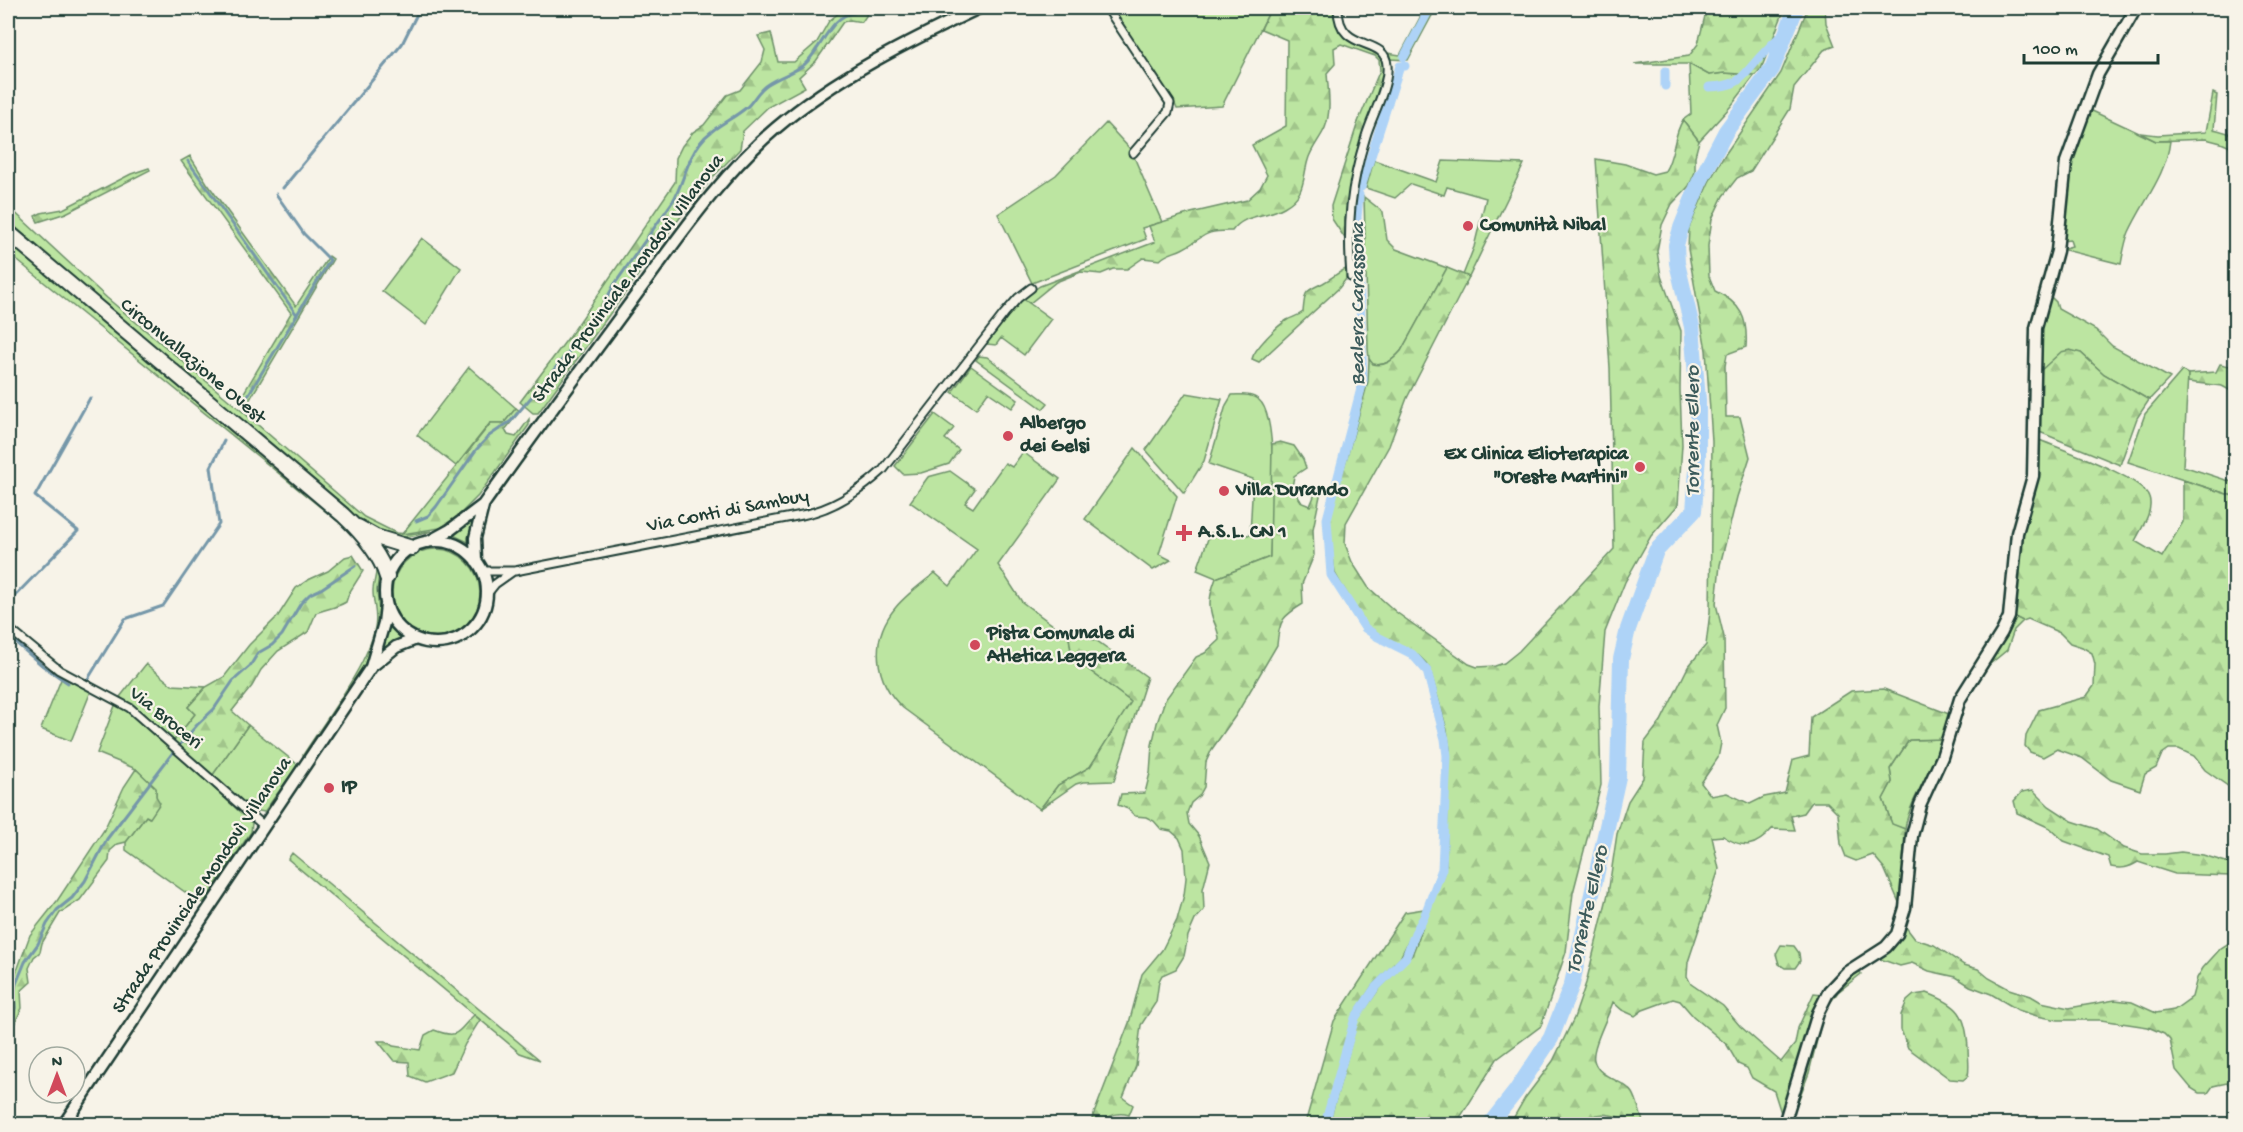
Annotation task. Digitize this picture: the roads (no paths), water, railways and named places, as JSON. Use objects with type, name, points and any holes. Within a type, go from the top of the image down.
[{"type":"highway","name":"Circonvallazione Ovest","points":[[8,232],[351,523]]},
{"type":"highway","points":[[351,523],[376,537],[412,548]]},
{"type":"highway","points":[[351,523],[372,547],[387,577]]},
{"type":"main road","name":"Strada Provinciale Mondovì Villanova","points":[[428,542],[456,526],[483,505],[693,218],[752,151],[784,122],[827,90],[923,34],[979,8]]},
{"type":"main road","points":[[1784,1125],[1818,1013],[1829,991],[1847,972],[1886,947],[1897,934],[1905,908],[1912,836],[1920,805],[1942,757],[1960,699],[2009,617],[2016,540],[2033,476],[2036,328],[2057,251],[2066,162],[2098,74],[2136,8]]},
{"type":"main road","name":"Strada Provinciale Mondovì Villanova","points":[[479,566],[475,538],[483,505]]},
{"type":"main road","points":[[428,542],[453,544],[465,551],[479,566],[487,594],[482,614],[471,629],[462,636],[446,642],[428,643],[416,639],[399,628],[387,605],[385,588],[387,577],[400,557],[412,548],[428,542]]},
{"type":"main road","name":"Strada Provinciale Mondovì Villanova","points":[[371,667],[387,605]]},
{"type":"main road","name":"Strada Provinciale Mondovì Villanova","points":[[64,1125],[371,667],[396,647],[416,639]]},
{"type":"street","points":[[1107,8],[1170,103],[1168,112],[1133,153]]},
{"type":"street","points":[[1338,8],[1342,30],[1381,52],[1388,66],[1352,188],[1348,221],[1351,277]]},
{"type":"street","name":"Via Conti di Sambuy","points":[[487,594],[504,577],[515,571],[802,516],[838,503],[868,484],[884,470],[1004,314],[1017,298],[1030,288]]},
{"type":"street","name":"Via Conti di Sambuy","points":[[479,566],[515,571]]},
{"type":"street","name":"Via Broceri","points":[[8,628],[59,670],[130,708],[264,826]]},
{"type":"waterway","points":[[283,188],[402,44],[420,8]]},
{"type":"waterway","points":[[416,521],[428,516],[436,507],[476,450],[489,436],[511,421],[598,315],[614,285],[673,201],[691,157],[700,143],[710,132],[747,107],[765,86],[805,64],[839,19],[854,13],[859,8]]},
{"type":"waterway","name":"Bealera Carassona","points":[[1404,57],[1430,8]]},
{"type":"waterway","name":"Torrente Ellero","points":[[1490,1124],[1516,1091],[1551,1038],[1572,984],[1618,777],[1621,659],[1628,629],[1656,551],[1694,511],[1698,456],[1698,400],[1692,327],[1677,263],[1676,245],[1699,183],[1726,131],[1772,69],[1796,8]]},
{"type":"waterway","points":[[1709,87],[1728,85],[1739,80],[1788,29]]},
{"type":"waterway","points":[[1361,187],[1400,66],[1405,66]]},
{"type":"waterway","points":[[1665,71],[1665,86]]},
{"type":"waterway","points":[[188,161],[297,315]]},
{"type":"waterway","points":[[244,402],[330,260],[304,234],[276,194]]},
{"type":"waterway","name":"Bealera Carassona","points":[[1325,1124],[1355,1018],[1375,988],[1406,957],[1442,869],[1447,756],[1445,739],[1427,671],[1412,654],[1365,628],[1331,575],[1327,519],[1363,381],[1357,217],[1359,195]]},
{"type":"waterway","points":[[8,603],[78,531],[35,496],[90,398]]},
{"type":"waterway","points":[[88,679],[125,619],[163,606],[219,524],[211,467],[224,441]]},
{"type":"waterway","points":[[8,1028],[15,1008],[16,984],[25,962],[57,910],[72,898],[85,881],[107,839],[171,755],[214,709],[233,681],[250,666],[258,653],[272,645],[282,635],[301,603],[310,594],[355,566]]},
{"type":"waterway","points":[[8,636],[43,666],[68,683]]},
{"type":"place","name":"Comunità Nibal","points":[[1468,226]]},
{"type":"place","name":"Albergo dei Gelsi","points":[[1008,436]]},
{"type":"place","name":"Ex Clinica Elioterapica \"Oreste Martini\"","points":[[1640,467]]},
{"type":"place","name":"Villa Durando","points":[[1224,491]]},
{"type":"place","name":"A.S.L. CN 1","points":[[1184,533]]},
{"type":"place","name":"Pista Comunale di Atletica Leggera","points":[[975,645]]},
{"type":"place","name":"IP","points":[[329,788]]}]
